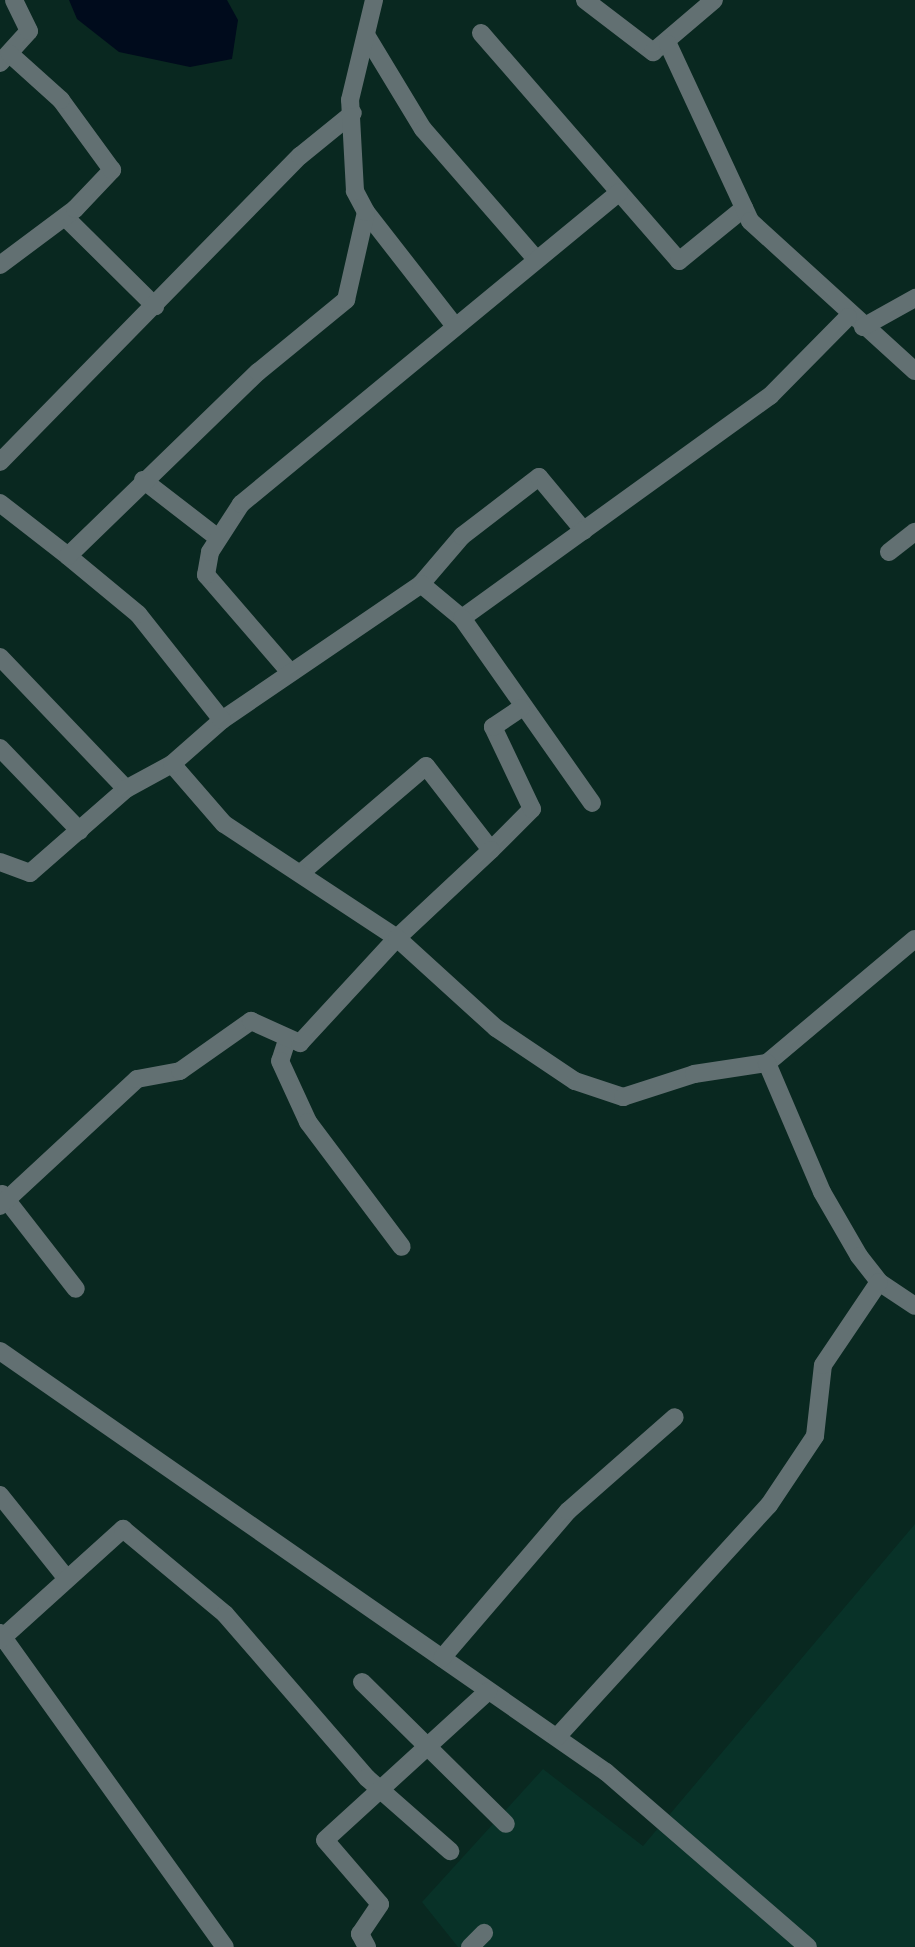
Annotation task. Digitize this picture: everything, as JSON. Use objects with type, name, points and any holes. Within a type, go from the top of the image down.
[{"type":"street","points":[[0,265],[65,217],[112,170],[61,100],[5,59],[29,31],[14,0]]},
{"type":"street","points":[[374,0],[353,113],[355,191],[366,212],[454,325]]},
{"type":"street","points":[[585,0],[653,52],[668,44],[714,0]]},
{"type":"street","points":[[481,33],[679,261],[744,208]]},
{"type":"street","points":[[366,35],[423,129],[535,258]]},
{"type":"street","points":[[668,44],[744,208],[855,322],[915,371]]},
{"type":"street","points":[[0,462],[300,156],[353,113]]},
{"type":"street","points":[[289,671],[206,575],[218,538],[276,469],[619,192]]},
{"type":"street","points":[[68,556],[143,480],[258,372],[337,314],[366,212]]},
{"type":"street","points":[[65,217],[155,306]]},
{"type":"street","points":[[462,618],[770,396],[855,322],[915,298]]},
{"type":"street","points":[[0,862],[30,873],[126,789],[172,764],[222,720],[289,671],[421,584],[462,536],[539,477],[584,531]]},
{"type":"street","points":[[143,480],[218,538]]},
{"type":"street","points":[[0,503],[138,614],[222,720]]},
{"type":"street","points":[[889,552],[915,532]]},
{"type":"street","points":[[421,584],[462,618],[521,708],[592,803]]},
{"type":"street","points":[[0,657],[126,789]]},
{"type":"street","points":[[76,1289],[2,1200],[137,1079],[180,1071],[251,1021],[287,1040],[300,1043],[397,938],[532,809],[493,727],[521,708]]},
{"type":"street","points":[[0,748],[80,831]]},
{"type":"street","points":[[172,764],[224,824],[302,872],[397,938],[496,1028],[575,1081],[623,1097],[694,1074],[767,1063],[915,939]]},
{"type":"street","points":[[302,872],[426,766],[491,850]]},
{"type":"street","points":[[287,1040],[280,1061],[308,1122],[402,1247]]},
{"type":"street","points":[[767,1063],[822,1192],[879,1282],[915,1306]]},
{"type":"street","points":[[557,1737],[769,1505],[815,1436],[823,1365],[879,1282]]},
{"type":"street","points":[[0,1351],[557,1737],[808,1947]]},
{"type":"street","points":[[442,1658],[568,1511],[675,1417]]},
{"type":"street","points":[[0,1495],[67,1579]]},
{"type":"street","points":[[225,1947],[13,1661],[1,1637],[123,1529],[225,1614],[367,1778],[385,1789],[450,1851]]},
{"type":"street","points":[[362,1682],[506,1824]]},
{"type":"street","points":[[367,1947],[360,1934],[380,1904],[324,1846],[488,1691]]},
{"type":"street","points":[[470,1947],[484,1933]]},
{"type":"shaded area","points":[[915,1524],[915,1947],[458,1947],[422,1902],[543,1769],[643,1846]]},
{"type":"water","points":[[69,0],[227,0],[238,20],[232,59],[190,67],[119,52],[77,19]]}]
